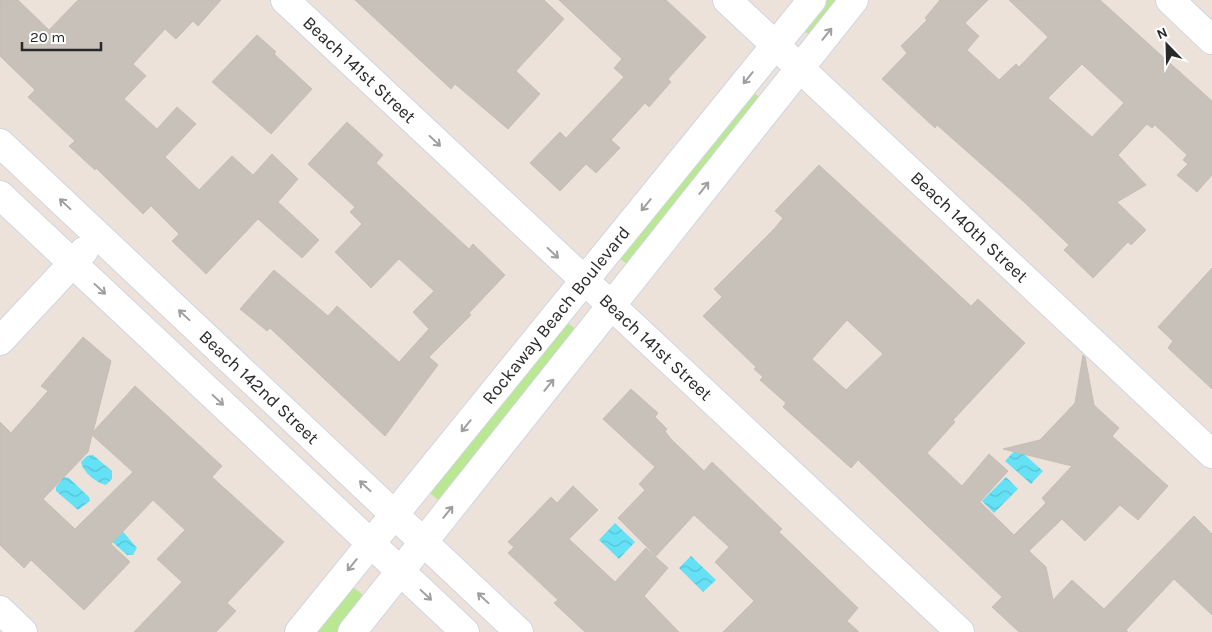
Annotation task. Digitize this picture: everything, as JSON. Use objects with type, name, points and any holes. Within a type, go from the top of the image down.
[{"type":"street","name":"Beach 141st Street","points":[[285,0],[960,632]]},
{"type":"street","name":"Beach 140th Street","points":[[727,0],[1212,454]]},
{"type":"street","name":"Rockaway Beach Boulevard","points":[[299,632],[393,513],[584,282],[812,0]]},
{"type":"street","name":"Rockaway Beach Boulevard","points":[[352,632],[854,0]]},
{"type":"street","points":[[1170,0],[1212,40]]},
{"type":"street","name":"Beach 142nd Street","points":[[0,143],[518,632]]},
{"type":"street","points":[[0,196],[465,632]]},
{"type":"street","points":[[0,341],[99,235]]},
{"type":"street","points":[[0,610],[23,632]]},
{"type":"green space","points":[[823,0],[840,0],[814,33],[806,33],[803,29]]},
{"type":"green space","points":[[750,90],[764,101],[630,266],[616,256]]},
{"type":"green space","points":[[563,319],[579,332],[442,503],[426,490]]},
{"type":"green space","points":[[349,584],[367,598],[340,632],[310,632]]},
{"type":"water","points":[[1017,448],[1043,471],[1031,484],[1005,461]]},
{"type":"water","points":[[93,455],[112,471],[112,479],[106,485],[90,476],[82,466],[81,462],[87,456]]},
{"type":"water","points":[[64,477],[69,478],[89,497],[90,501],[78,510],[56,491],[56,487]]},
{"type":"water","points":[[1006,477],[1018,489],[994,513],[982,501]]},
{"type":"water","points":[[615,523],[635,542],[619,559],[599,540]]},
{"type":"water","points":[[119,527],[137,548],[133,555],[127,555],[108,538]]},
{"type":"water","points":[[691,556],[716,580],[703,592],[679,568]]},
{"type":"building","points":[[0,0],[18,0],[49,30],[78,0],[221,0],[198,26],[193,21],[176,39],[165,29],[133,64],[146,76],[124,99],[157,129],[177,107],[196,124],[165,157],[199,190],[232,156],[253,175],[272,154],[298,179],[278,202],[319,240],[302,258],[258,219],[206,274],[172,241],[179,234],[151,206],[143,214],[96,168],[95,170],[69,146],[75,141],[28,97],[35,90],[0,56]]},
{"type":"building","points":[[355,0],[544,0],[564,19],[516,71],[540,94],[508,129],[455,84],[451,89]]},
{"type":"building","points":[[559,0],[666,0],[706,37],[668,79],[671,82],[649,107],[645,103],[611,140],[620,148],[596,173],[586,164],[560,191],[530,163],[560,132],[566,138],[624,77],[614,68],[622,59]]},
{"type":"building","points":[[940,0],[988,0],[965,23],[979,36],[967,50],[999,80],[1016,64],[1019,67],[1048,37],[1009,0],[1100,0],[1212,101],[1212,175],[1197,192],[1177,175],[1188,164],[1183,160],[1187,155],[1155,125],[1152,128],[1147,124],[1118,155],[1146,185],[1117,202],[1146,230],[1131,245],[1128,242],[1093,278],[1064,250],[1069,245],[1023,201],[937,125],[935,128],[882,79],[907,53],[901,46],[927,20],[925,18]],"holes":[[[1082,64],[1124,103],[1092,137],[1048,98]]]},
{"type":"building","points":[[257,35],[276,52],[274,54],[312,89],[271,134],[212,82]]},
{"type":"building","points":[[347,122],[383,155],[376,163],[469,249],[473,244],[505,275],[469,313],[471,315],[429,357],[438,365],[385,436],[270,328],[267,331],[240,309],[274,270],[328,316],[337,306],[399,362],[429,329],[413,312],[434,291],[399,259],[371,288],[335,252],[362,224],[350,212],[355,207],[308,164]]},
{"type":"building","points":[[819,165],[971,306],[978,299],[1025,343],[953,420],[955,422],[927,453],[962,486],[989,454],[1008,471],[980,502],[1014,535],[1046,503],[1042,498],[1072,466],[1003,449],[1040,440],[1075,403],[1083,355],[1085,357],[1094,405],[1119,428],[1112,436],[1168,486],[1138,520],[1120,505],[1085,541],[1062,519],[1029,551],[1046,567],[1053,600],[1072,580],[1104,609],[1194,516],[1212,534],[1212,615],[1174,579],[1126,630],[1128,632],[1019,632],[992,607],[1002,597],[858,460],[851,468],[783,407],[786,403],[760,380],[763,377],[754,369],[756,367],[703,316],[722,297],[714,289],[783,218],[775,211]],"holes":[[[847,320],[883,354],[846,390],[812,359]]]},
{"type":"building","points":[[1212,268],[1212,389],[1168,348],[1173,341],[1158,327]]},
{"type":"building","points":[[83,337],[111,361],[93,432],[135,386],[222,466],[212,477],[284,542],[227,603],[236,611],[216,632],[134,632],[182,582],[157,559],[185,530],[153,500],[111,544],[130,562],[84,610],[31,560],[24,568],[0,545],[0,422],[11,433],[48,391],[41,386]],"holes":[[[92,435],[133,472],[75,529],[43,499],[88,452]]]},
{"type":"building","points":[[631,389],[658,413],[655,417],[667,429],[665,431],[670,438],[704,471],[712,462],[782,529],[779,532],[858,608],[847,621],[859,632],[723,632],[754,601],[715,562],[729,547],[694,515],[656,556],[618,518],[645,490],[639,484],[655,467],[603,419]]},
{"type":"building","points":[[573,486],[598,510],[569,539],[615,582],[646,548],[668,568],[644,596],[679,632],[585,632],[554,603],[558,600],[508,553],[514,547],[508,542],[551,497],[557,503]]}]
